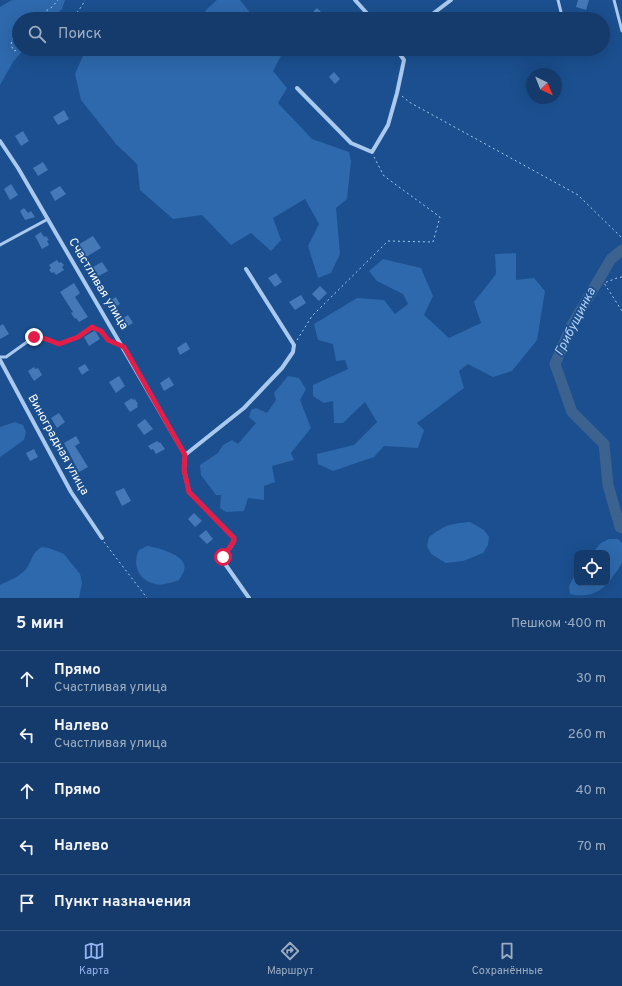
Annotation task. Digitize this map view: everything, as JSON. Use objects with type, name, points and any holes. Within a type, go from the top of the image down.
[{"type":"street","points":[[355,0],[366,12]]},
{"type":"street","points":[[435,12],[451,0]]},
{"type":"street","points":[[297,88],[351,143],[372,152],[388,126],[398,93],[404,60],[401,56]]},
{"type":"street","name":"Счастливая улица","points":[[0,141],[18,168],[124,347],[185,455],[184,470],[189,492],[234,538],[232,545],[224,554],[223,562],[249,598]]},
{"type":"street","points":[[185,455],[244,408],[282,368],[293,352],[294,345],[246,268]]},
{"type":"street","name":"Виноградная улица","points":[[0,360],[71,492],[102,538]]},
{"type":"lane","points":[[558,0],[561,12]]},
{"type":"lane","points":[[614,0],[622,31]]},
{"type":"lane","points":[[0,245],[48,219]]},
{"type":"lane","points":[[0,357],[6,357],[34,337],[46,339],[59,344],[78,337],[92,327],[101,331],[108,340],[124,347]]},
{"type":"path","points":[[44,12],[52,7],[58,0]]},
{"type":"path","points":[[77,12],[85,0]]},
{"type":"path","points":[[398,93],[409,102],[578,196],[622,238]]},
{"type":"path","points":[[294,345],[312,316],[388,241],[432,242],[440,218],[384,176],[372,152]]},
{"type":"path","points":[[622,277],[604,283],[622,311]]},
{"type":"path","points":[[102,538],[147,598]]},
{"type":"shaded area","points":[[12,0],[65,0],[62,9],[59,12],[12,12],[12,56],[18,56],[0,85],[0,7]]},
{"type":"shaded area","points":[[217,0],[240,0],[249,12],[205,12]]},
{"type":"shaded area","points":[[83,56],[281,56],[273,71],[287,88],[278,103],[312,139],[349,152],[351,161],[347,199],[336,208],[340,254],[331,273],[318,278],[308,246],[319,224],[305,199],[273,218],[281,240],[271,251],[251,233],[231,245],[202,215],[173,219],[140,190],[137,164],[116,144],[81,100],[75,74]]},
{"type":"shaded area","points":[[516,253],[516,280],[534,278],[545,291],[537,340],[512,371],[493,377],[468,364],[459,371],[464,388],[417,423],[424,430],[418,448],[384,446],[374,457],[333,471],[318,464],[317,454],[354,445],[377,422],[365,402],[343,423],[334,423],[333,401],[324,403],[313,396],[313,385],[348,369],[345,360],[336,361],[333,344],[318,340],[314,324],[357,298],[384,300],[395,314],[408,304],[403,294],[377,281],[369,271],[383,259],[421,268],[433,296],[424,315],[449,338],[481,323],[474,302],[496,274],[495,254]]},
{"type":"shaded area","points":[[288,376],[299,378],[306,389],[300,400],[311,428],[291,453],[294,460],[272,466],[275,482],[264,486],[264,500],[248,498],[244,511],[226,512],[220,508],[221,495],[216,495],[201,475],[200,465],[218,453],[223,445],[232,440],[238,444],[256,423],[249,417],[251,410],[256,408],[267,413],[276,400],[274,393]]},
{"type":"shaded area","points":[[15,422],[23,425],[26,432],[24,440],[0,457],[0,427]]},
{"type":"shaded area","points":[[470,522],[484,530],[489,537],[488,545],[483,553],[463,561],[446,563],[431,554],[427,546],[429,537],[448,526]]},
{"type":"shaded area","points":[[609,539],[618,539],[622,543],[622,562],[610,580],[610,550],[595,550],[601,543]]},
{"type":"shaded area","points":[[147,546],[173,554],[182,560],[184,568],[179,580],[167,584],[155,584],[144,579],[138,571],[136,561],[139,550]]},
{"type":"shaded area","points":[[42,547],[64,554],[80,574],[82,583],[79,598],[0,598],[0,585],[21,574],[28,566],[35,553]]},
{"type":"shaded area","points":[[574,577],[574,586],[604,586],[599,591],[589,595],[577,595],[570,594],[569,586]]},
{"type":"building","points":[[578,0],[589,0],[586,10],[576,7]]},
{"type":"building","points":[[317,8],[321,12],[313,12]]},
{"type":"building","points":[[334,72],[340,79],[335,84],[329,77]]},
{"type":"building","points":[[64,110],[69,119],[58,125],[53,117]]},
{"type":"building","points":[[23,131],[29,141],[21,146],[15,136]]},
{"type":"building","points":[[43,162],[48,170],[38,176],[33,168]]},
{"type":"building","points":[[11,184],[18,195],[10,200],[4,189]]},
{"type":"building","points":[[60,186],[66,194],[55,201],[50,192]]},
{"type":"building","points":[[24,208],[28,213],[31,211],[35,217],[25,220],[20,211]]},
{"type":"building","points":[[41,232],[44,237],[46,236],[49,240],[47,241],[49,245],[42,249],[35,236]]},
{"type":"building","points":[[93,236],[101,248],[86,257],[78,245]]},
{"type":"building","points":[[57,260],[59,263],[61,262],[64,265],[62,267],[64,270],[56,275],[54,272],[52,273],[49,270],[51,268],[49,265]]},
{"type":"building","points":[[102,262],[108,271],[97,277],[91,268]]},
{"type":"building","points":[[276,273],[282,282],[275,287],[268,278]]},
{"type":"building","points":[[74,283],[80,293],[75,297],[88,317],[79,322],[71,313],[73,312],[60,292]]},
{"type":"building","points":[[320,286],[327,293],[319,301],[312,294]]},
{"type":"building","points":[[301,295],[306,303],[295,310],[289,302]]},
{"type":"building","points":[[116,297],[120,304],[110,310],[106,303]]},
{"type":"building","points":[[128,315],[133,323],[121,330],[117,322]]},
{"type":"building","points":[[3,324],[9,334],[0,339],[0,326]]},
{"type":"building","points":[[94,331],[100,339],[89,346],[84,337]]},
{"type":"building","points":[[186,342],[190,349],[180,355],[177,348]]},
{"type":"building","points":[[85,364],[89,370],[82,375],[78,368]]},
{"type":"building","points":[[34,367],[35,369],[38,368],[42,375],[34,381],[28,371]]},
{"type":"building","points":[[119,376],[125,386],[116,393],[109,382]]},
{"type":"building","points":[[169,377],[174,385],[164,391],[160,383]]},
{"type":"building","points":[[132,398],[133,400],[135,399],[138,407],[130,412],[124,403]]},
{"type":"building","points":[[59,413],[65,422],[57,428],[51,418]]},
{"type":"building","points":[[145,419],[153,429],[144,435],[137,425]]},
{"type":"building","points":[[76,436],[80,443],[75,446],[88,467],[79,472],[64,443]]},
{"type":"building","points":[[157,441],[159,443],[160,442],[165,449],[156,454],[153,449],[151,450],[148,446]]},
{"type":"building","points":[[34,449],[38,457],[30,461],[26,453]]},
{"type":"building","points":[[124,488],[131,501],[122,506],[115,492]]},
{"type":"building","points":[[194,513],[202,521],[195,527],[188,519]]},
{"type":"building","points":[[206,530],[213,539],[207,544],[199,536]]},
{"type":"waterway","name":"Грибущинка","points":[[622,250],[611,259],[572,325],[555,364],[572,412],[604,444],[608,485],[620,527],[622,528]]},
{"type":"route","points":[[34,337],[46,339],[59,344],[78,337],[92,327],[101,331],[108,340],[124,347],[185,455],[184,470],[189,492],[234,538],[232,545],[223,557]]}]
